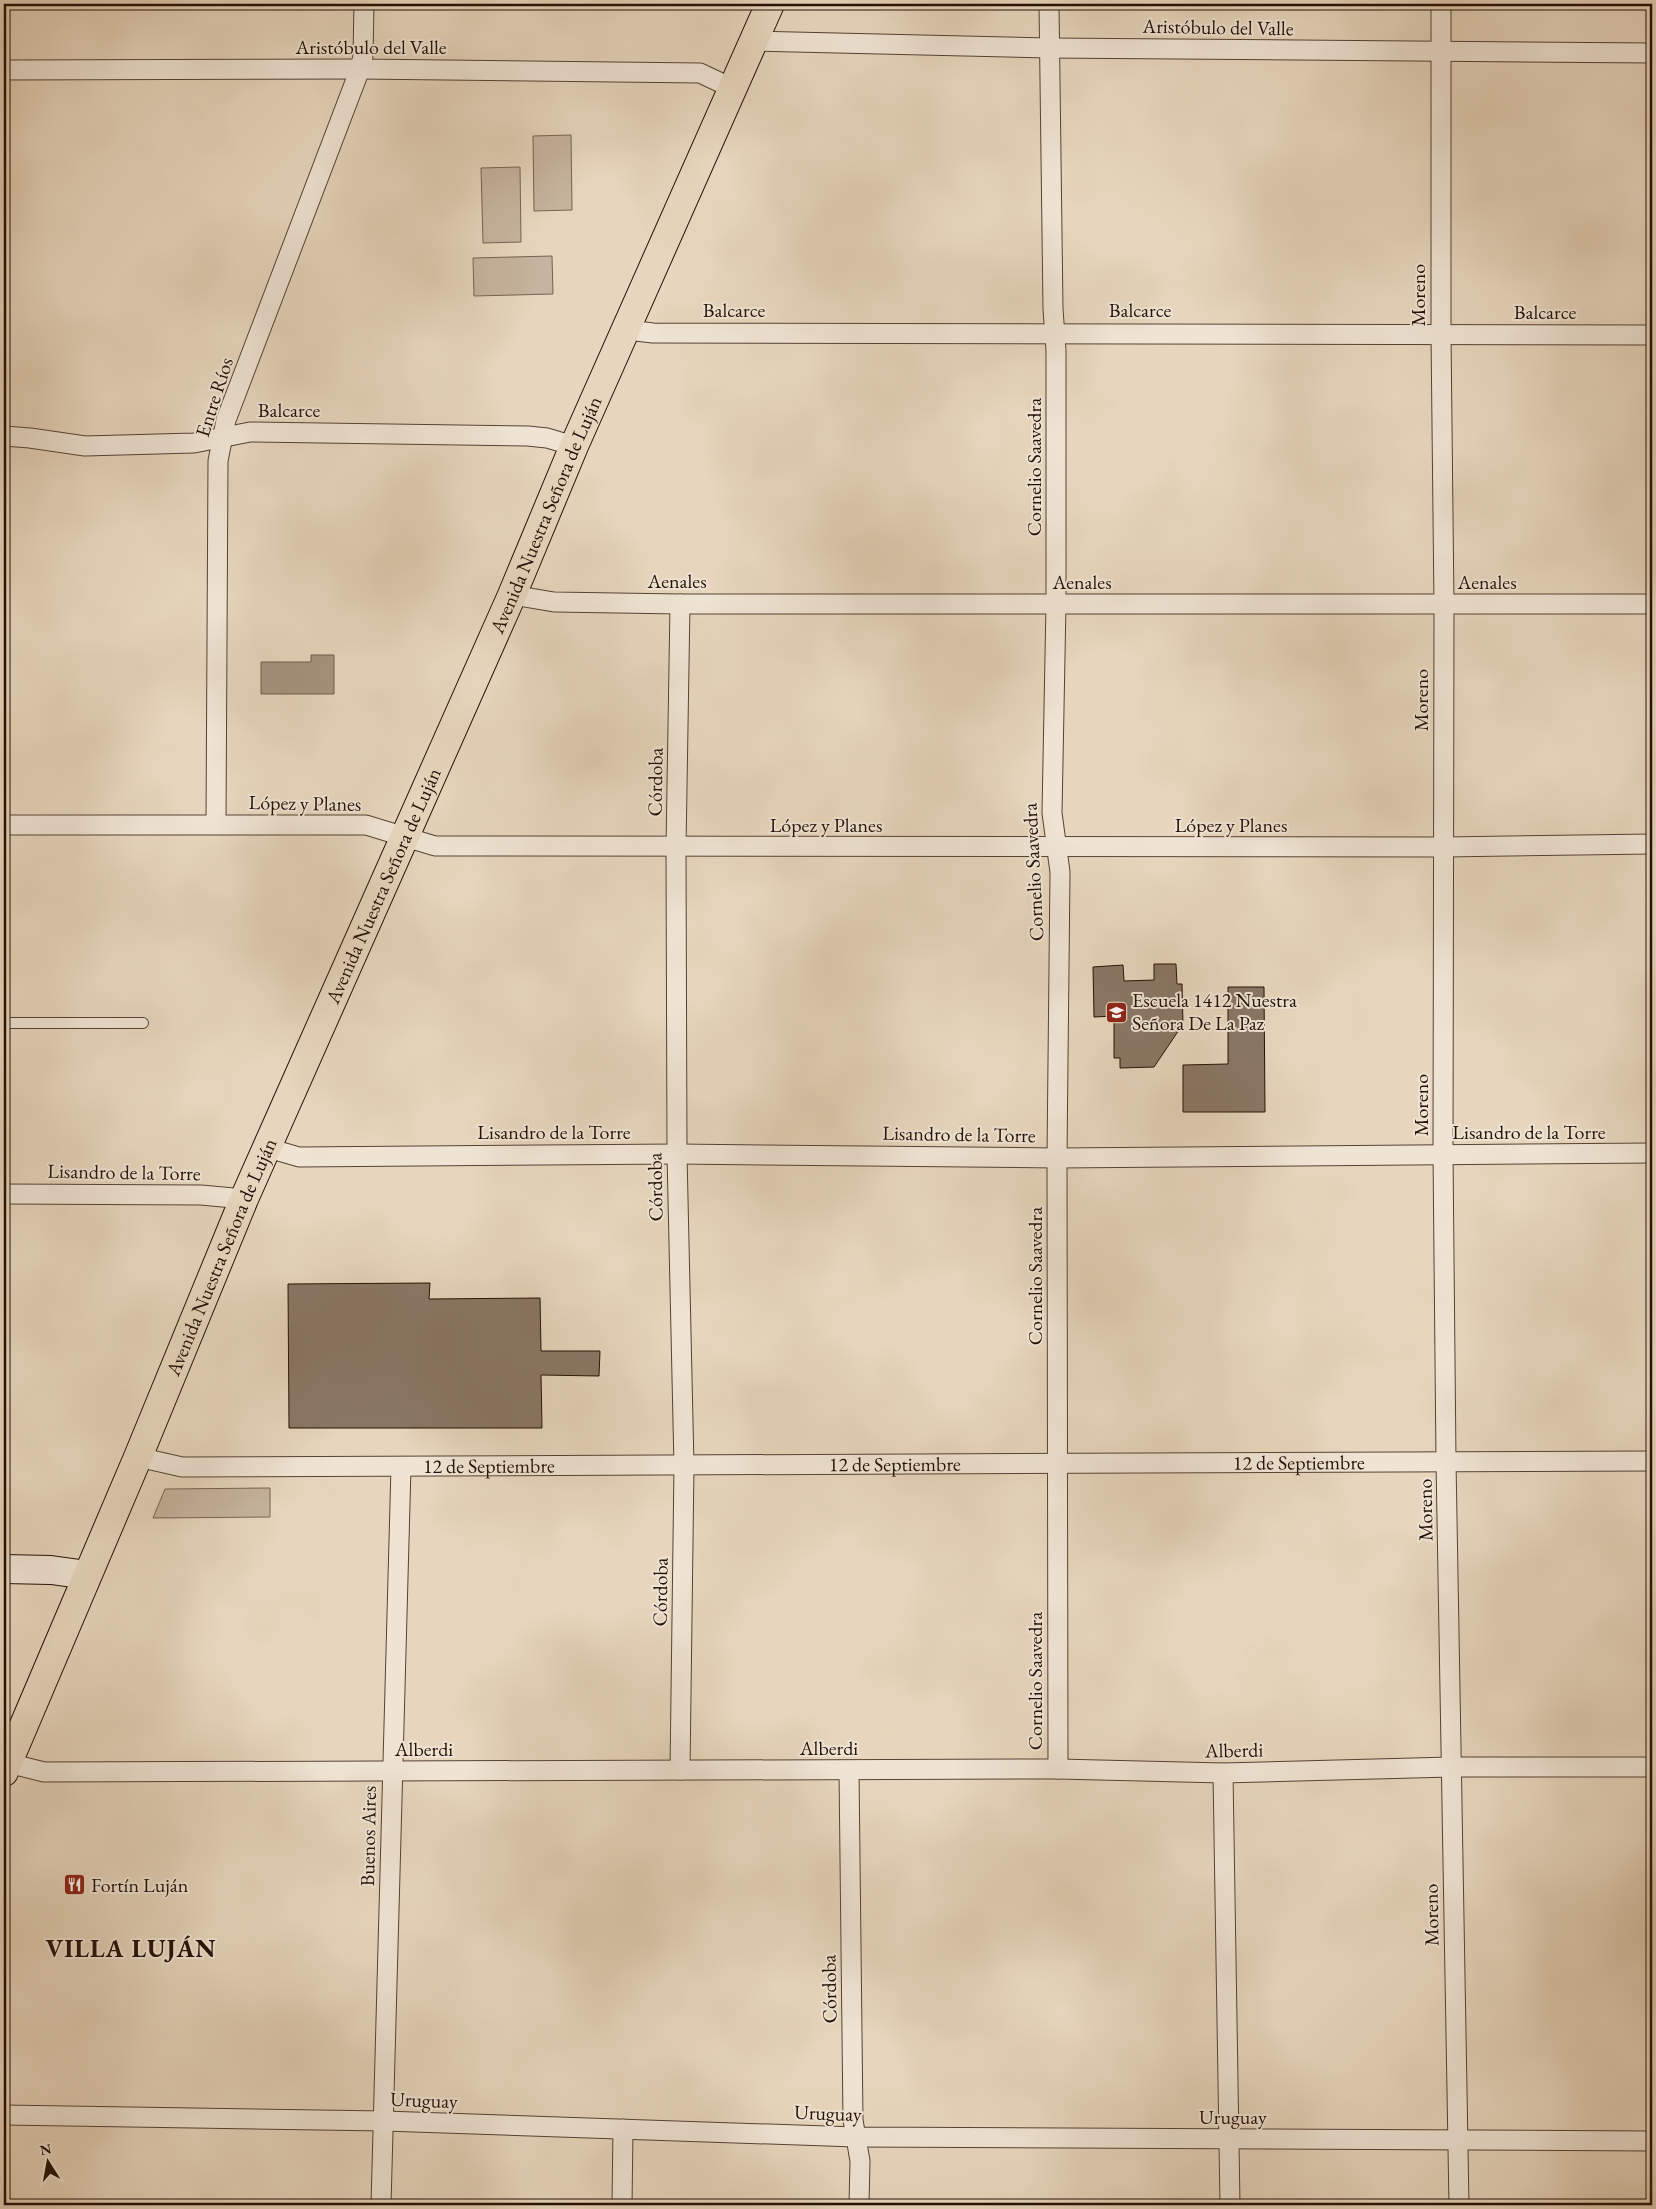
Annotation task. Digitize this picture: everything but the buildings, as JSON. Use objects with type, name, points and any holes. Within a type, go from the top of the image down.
[{"type":"main road","name":"Avenida Nuestra Señora de Luján","points":[[6,1768],[138,1457],[244,1199],[512,595],[574,446],[734,89],[770,4]]},
{"type":"street","name":"Entre Ríos","points":[[216,824],[218,461],[222,438],[226,420],[360,69],[363,56],[364,4]]},
{"type":"street","name":"Cornelio Saavedra","points":[[1049,4],[1055,332],[1056,604],[1052,813],[1060,872],[1057,1158],[1058,1769]]},
{"type":"street","name":"Moreno","points":[[1441,4],[1446,1461],[1459,2205]]},
{"type":"street","name":"Aristóbulo del Valle","points":[[754,41],[1049,48],[1652,53]]},
{"type":"street","name":"Aristóbulo del Valle","points":[[4,70],[360,69],[700,73],[734,89]]},
{"type":"street","name":"Balcarce","points":[[627,330],[653,333],[1055,332],[1652,335]]},
{"type":"street","name":"Balcarce","points":[[4,436],[85,446],[194,443],[250,432],[528,436],[547,438],[574,446]]},
{"type":"street","name":"Aenales","points":[[512,595],[554,602],[680,604],[1652,604]]},
{"type":"street","name":"Córdoba","points":[[680,604],[676,848],[677,1154],[684,1466],[680,1770]]},
{"type":"street","name":"López y Planes","points":[[4,825],[366,824],[436,846],[676,848],[1444,848],[1652,844]]},
{"type":"street","name":"Lisandro de la Torre","points":[[268,1148],[299,1157],[677,1154],[1057,1158],[1652,1153]]},
{"type":"street","name":"Lisandro de la Torre","points":[[4,1194],[201,1195],[244,1199]]},
{"type":"street","name":"12 de Septiembre","points":[[138,1457],[182,1466],[401,1467],[1652,1461]]},
{"type":"street","name":"Buenos Aires","points":[[381,2205],[401,1467]]},
{"type":"street","points":[[4,1569],[51,1570],[87,1575]]},
{"type":"street","name":"Alberdi","points":[[6,1768],[44,1772],[1058,1769],[1222,1773],[1451,1767],[1652,1767]]},
{"type":"street","name":"Córdoba","points":[[849,1771],[853,2120],[860,2161],[859,2205]]},
{"type":"street","points":[[1222,1773],[1230,2205]]},
{"type":"street","name":"Uruguay","points":[[4,2115],[384,2121],[856,2137],[1652,2141]]},
{"type":"street","points":[[622,2205],[623,2129]]},
{"type":"lane","points":[[4,1023],[143,1023]]},
{"type":"shaded area","points":[[571,135],[572,210],[534,211],[533,136]]},
{"type":"shaded area","points":[[520,167],[521,242],[483,243],[481,168]]},
{"type":"shaded area","points":[[552,256],[553,294],[474,296],[473,258]]},
{"type":"shaded area","points":[[311,655],[334,655],[334,694],[261,694],[261,662],[311,662]]},
{"type":"shaded area","points":[[270,1488],[270,1517],[153,1518],[165,1489]]},
{"type":"place","name":"Escuela 1412 Nuestra Señora De La Paz","points":[[1116,1012]]},
{"type":"place","name":"Fortín Luján","points":[[75,1885]]},
{"type":"district","name":"VILLA LUJÁN","points":[[131,1948]]}]
